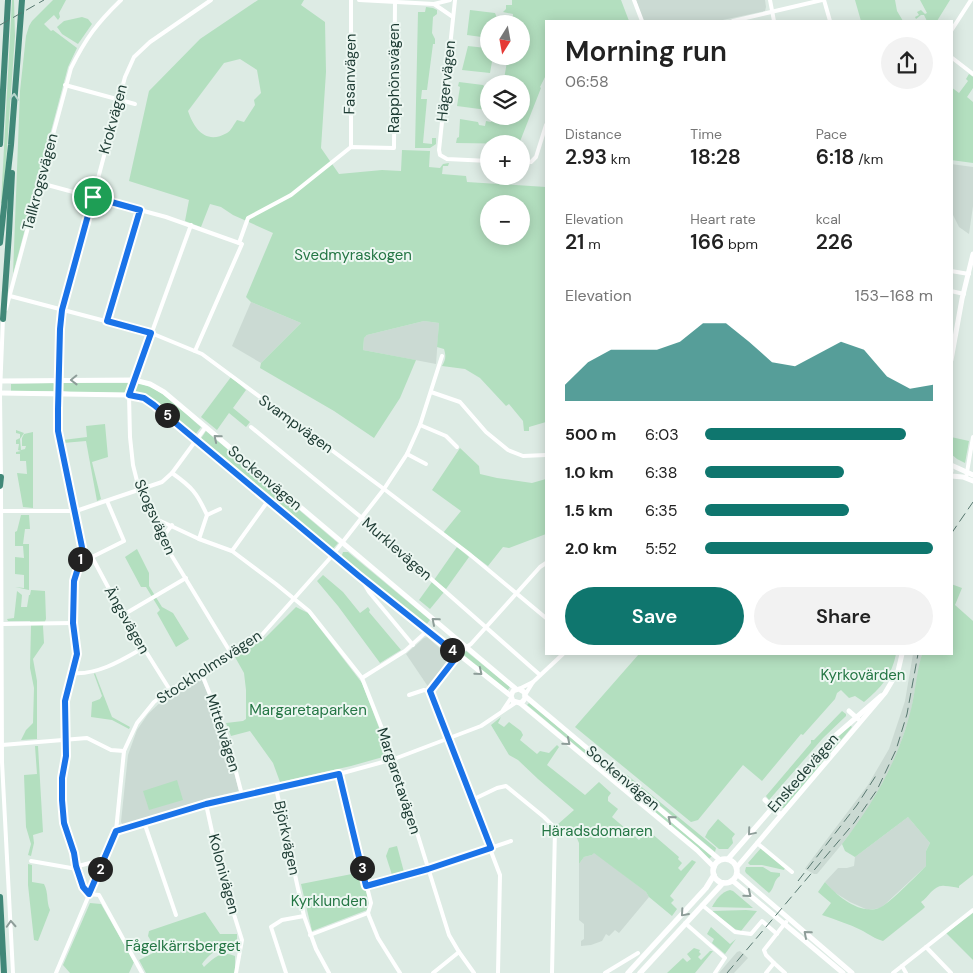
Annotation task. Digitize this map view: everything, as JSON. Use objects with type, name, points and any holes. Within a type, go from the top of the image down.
[{"type":"highway","points":[[0,144],[8,0]]},
{"type":"highway","points":[[17,0],[18,39]]},
{"type":"highway","points":[[0,243],[11,145],[22,0]]},
{"type":"highway","points":[[3,319],[10,216],[11,145]]},
{"type":"highway","points":[[0,486],[1,477]]},
{"type":"highway","points":[[0,897],[4,973]]},
{"type":"highway","points":[[2,922],[7,949],[8,973]]},
{"type":"main road","points":[[628,973],[706,888],[714,875],[714,868],[720,860],[728,859],[733,862],[737,867],[738,874],[732,881],[723,883],[685,923],[644,972]]},
{"type":"main road","points":[[714,875],[717,880],[723,883]]},
{"type":"street","name":"Tallkrogsvägen","points":[[13,973],[2,745],[3,624],[0,381],[3,319],[71,68],[85,40],[121,0]]},
{"type":"street","name":"Krokvägen","points":[[76,866],[74,853],[64,823],[62,800],[66,740],[65,701],[77,654],[73,623],[74,581],[83,552],[58,431],[62,310],[125,76],[134,57],[150,42],[212,0]]},
{"type":"street","name":"Fasanvägen","points":[[351,0],[351,147]]},
{"type":"street","points":[[359,0],[434,4],[450,0]]},
{"type":"street","name":"Hägervägen","points":[[455,0],[439,150],[440,154],[447,159],[480,161]]},
{"type":"street","points":[[634,0],[642,20]]},
{"type":"street","points":[[770,0],[774,20]]},
{"type":"street","points":[[737,20],[823,0],[830,20]]},
{"type":"street","name":"Rapphönsvägen","points":[[351,147],[394,148],[395,1]]},
{"type":"street","points":[[953,27],[968,1]]},
{"type":"street","points":[[434,4],[453,17]]},
{"type":"street","points":[[953,59],[973,74]]},
{"type":"street","points":[[65,85],[134,104]]},
{"type":"street","points":[[530,162],[536,157],[545,128]]},
{"type":"street","points":[[239,243],[248,218],[291,195],[351,147]]},
{"type":"street","points":[[40,184],[192,225],[242,244],[195,350]]},
{"type":"street","points":[[107,321],[140,210]]},
{"type":"street","name":"Skogsvägen","points":[[192,225],[129,395],[130,438],[133,465],[139,489],[162,538],[232,654]]},
{"type":"street","points":[[953,350],[973,254]]},
{"type":"street","points":[[953,271],[969,274]]},
{"type":"street","points":[[954,292],[964,294]]},
{"type":"street","name":"Svampvägen","points":[[10,296],[151,333],[195,350],[384,489],[518,593],[545,617]]},
{"type":"street","name":"Stockholmsvägen","points":[[56,973],[116,831],[124,751],[137,722],[145,712],[170,690],[258,638],[333,554],[384,489],[408,454],[432,392],[442,356]]},
{"type":"street","name":"Sockenvägen","points":[[0,381],[134,380],[150,384],[164,392],[720,860]]},
{"type":"street","points":[[432,392],[460,402],[486,432],[508,450],[523,456],[545,455]]},
{"type":"street","name":"Sockenvägen","points":[[0,393],[129,395],[144,398],[359,576],[511,697],[697,850],[714,868]]},
{"type":"street","points":[[420,425],[446,436],[457,447]]},
{"type":"street","name":"Murklevägen","points":[[251,427],[362,518],[540,676]]},
{"type":"street","points":[[2,511],[76,511],[162,482],[172,473],[205,428]]},
{"type":"street","points":[[966,475],[973,437]]},
{"type":"street","points":[[408,454],[426,464]]},
{"type":"street","points":[[953,466],[973,481]]},
{"type":"street","points":[[172,473],[189,485],[199,497],[207,515],[199,539]]},
{"type":"street","points":[[953,476],[973,475]]},
{"type":"street","points":[[83,552],[92,557],[124,541],[107,501]]},
{"type":"street","points":[[232,551],[268,501]]},
{"type":"street","points":[[207,515],[220,509]]},
{"type":"street","name":"Margaretavägen","points":[[154,518],[199,539],[232,551],[308,611],[362,678],[394,759],[449,935],[458,952],[474,973]]},
{"type":"street","points":[[162,538],[172,525]]},
{"type":"street","name":"Ängsvägen","points":[[92,557],[123,615],[170,690]]},
{"type":"street","points":[[430,691],[465,647],[471,644],[540,566],[545,564]]},
{"type":"street","name":"Sockenvägen","points":[[359,576],[369,592],[412,645]]},
{"type":"street","points":[[123,615],[186,578]]},
{"type":"street","points":[[3,624],[73,623]]},
{"type":"street","points":[[362,678],[406,652],[427,631]]},
{"type":"street","points":[[73,673],[82,674],[119,662],[143,648]]},
{"type":"street","points":[[503,710],[513,691],[533,682],[562,655]]},
{"type":"street","name":"Enskedevägen","points":[[737,867],[885,693],[898,671],[902,655]]},
{"type":"street","name":"Mittelvägen","points":[[201,672],[227,737],[242,795]]},
{"type":"street","points":[[116,831],[206,804],[339,774],[394,759],[481,726],[503,710],[524,700],[533,682]]},
{"type":"street","points":[[409,695],[424,690],[430,691]]},
{"type":"street","points":[[430,691],[500,875],[498,973]]},
{"type":"street","name":"Enskedevägen","points":[[728,859],[835,736],[885,693]]},
{"type":"street","points":[[849,711],[861,722]]},
{"type":"street","points":[[2,745],[87,738],[111,750],[124,751]]},
{"type":"street","points":[[310,935],[368,912],[370,909],[371,903],[339,774]]},
{"type":"street","points":[[472,800],[497,788],[506,786],[553,824],[555,831],[552,973]]},
{"type":"street","name":"Björkvägen","points":[[276,788],[304,916],[316,949],[329,973]]},
{"type":"street","points":[[765,800],[781,815]]},
{"type":"street","name":"Kolonivägen","points":[[206,804],[221,873],[242,940],[236,973]]},
{"type":"street","points":[[144,822],[176,915]]},
{"type":"street","points":[[366,886],[428,869],[511,841]]},
{"type":"street","points":[[757,843],[792,872]]},
{"type":"street","points":[[31,861],[71,868],[105,859]]},
{"type":"street","points":[[76,866],[83,887],[89,894],[99,895],[142,973]]},
{"type":"street","points":[[738,874],[852,973]]},
{"type":"street","points":[[732,881],[843,973]]},
{"type":"street","points":[[702,905],[735,932],[751,934],[762,921],[777,934]]},
{"type":"street","points":[[893,973],[973,910]]},
{"type":"street","points":[[368,912],[378,938],[400,973]]},
{"type":"street","points":[[286,973],[271,927],[282,920],[304,916]]},
{"type":"street","points":[[786,973],[766,955],[764,950],[789,918]]},
{"type":"street","points":[[685,923],[725,958],[715,973]]},
{"type":"street","points":[[926,947],[951,973]]},
{"type":"street","points":[[433,973],[458,952]]},
{"type":"street","points":[[606,973],[638,954]]},
{"type":"street","points":[[766,973],[774,963]]},
{"type":"street","points":[[902,966],[906,973]]},
{"type":"shaded area","points":[[636,0],[765,0],[766,7],[765,11],[723,20],[643,20]]},
{"type":"shaded area","points":[[953,164],[973,167],[973,206],[969,234],[959,227],[953,215]]},
{"type":"shaded area","points":[[251,302],[301,323],[261,363],[232,346]]},
{"type":"shaded area","points":[[424,321],[439,323],[436,364],[363,350],[364,338],[367,335]]},
{"type":"shaded area","points":[[427,637],[452,659],[429,688],[406,654]]},
{"type":"shaded area","points":[[913,655],[922,655],[910,716],[895,760],[877,795],[866,813],[817,874],[805,869],[868,785],[889,749],[905,701]]},
{"type":"shaded area","points":[[199,677],[223,730],[239,791],[209,798],[123,825],[121,822],[128,755],[137,730],[148,714],[164,699]]},
{"type":"shaded area","points":[[908,817],[930,843],[926,851],[926,866],[881,908],[868,910],[850,902],[834,892],[825,882],[838,868],[854,866],[855,857]]},
{"type":"shaded area","points":[[594,852],[646,892],[649,897],[619,933],[615,930],[609,936],[606,934],[602,941],[581,946],[581,941],[584,939],[584,924],[579,920],[579,864],[584,857],[592,855]]},
{"type":"shaded area","points":[[740,951],[748,958],[734,973],[719,973],[737,952]]},
{"type":"green space","points":[[12,0],[14,0],[15,36],[3,204],[1,203]]},
{"type":"green space","points":[[53,0],[66,0],[59,13],[60,17],[58,20],[54,15],[44,24],[51,31],[53,30],[77,48],[68,67],[13,274],[20,91],[26,36],[32,21]]},
{"type":"green space","name":"Svedmyraskogen","points":[[258,0],[304,0],[301,5],[325,22],[326,72],[321,148],[339,174],[382,170],[401,171],[402,150],[430,151],[429,167],[440,168],[443,164],[449,163],[448,166],[443,166],[442,174],[466,176],[467,182],[480,183],[480,185],[545,187],[545,422],[529,427],[529,431],[524,431],[523,421],[509,404],[506,406],[480,378],[465,369],[442,366],[445,356],[444,349],[437,347],[439,323],[424,321],[367,335],[364,338],[363,350],[416,360],[400,398],[374,438],[334,411],[260,368],[261,363],[301,323],[251,302],[246,297],[273,233],[233,215],[221,207],[210,204],[201,227],[185,221],[189,200],[129,181],[149,91],[200,39]],"holes":[[[240,59],[257,70],[261,93],[254,100],[255,105],[244,122],[237,120],[228,132],[220,136],[213,137],[202,133],[197,129],[188,111],[224,63]]]},
{"type":"green space","points":[[512,0],[621,0],[629,20],[545,20],[545,77],[530,116],[530,75],[505,75],[506,65],[530,65],[530,15],[513,15],[503,12],[506,9],[506,5],[512,5]]},
{"type":"green space","points":[[855,0],[895,0],[897,11],[902,20],[861,20]]},
{"type":"green space","points":[[920,0],[950,0],[938,20],[926,20],[924,15],[916,19],[915,17],[919,15],[917,12],[921,10],[925,14],[927,13]]},
{"type":"green space","points":[[426,7],[437,10],[437,14],[433,17],[432,33],[435,44],[433,44],[427,90],[422,90],[421,99],[427,99],[423,143],[432,144],[432,138],[436,138],[436,144],[430,148],[415,148],[418,12],[425,12]]},
{"type":"green space","points":[[470,10],[495,13],[496,15],[480,15],[480,37],[467,35]]},
{"type":"green space","points":[[82,17],[88,19],[92,24],[78,44],[62,34],[57,27],[64,21]]},
{"type":"green space","points":[[468,46],[480,47],[480,65],[491,65],[490,73],[462,70]]},
{"type":"green space","points":[[969,74],[973,77],[973,88],[967,97],[973,102],[973,163],[953,160],[953,88],[959,93],[968,81],[966,79]]},
{"type":"green space","points":[[459,82],[480,85],[480,109],[457,106],[460,87],[458,86]]},
{"type":"green space","points":[[460,119],[478,122],[479,125],[526,125],[523,135],[480,135],[480,143],[456,143],[459,137]]},
{"type":"green space","points":[[231,377],[246,390],[233,408],[250,422],[246,427],[229,413],[217,430],[201,417]]},
{"type":"green space","points":[[53,383],[56,385],[54,391],[11,391],[11,384]]},
{"type":"green space","points":[[63,383],[131,384],[128,393],[63,391]]},
{"type":"green space","points":[[137,383],[155,389],[179,407],[201,427],[195,435],[159,405],[134,394]]},
{"type":"green space","points":[[105,424],[108,457],[92,462],[101,499],[97,501],[86,441],[63,443],[63,440],[87,437],[86,426]]},
{"type":"green space","points":[[16,430],[24,433],[20,439],[21,450],[25,449],[26,446],[22,446],[24,434],[33,432],[33,508],[23,507],[17,473],[27,474],[26,461],[20,461],[20,454],[16,454],[16,452],[21,451],[18,450],[19,444],[16,444],[20,434],[16,433]]},
{"type":"green space","points":[[206,431],[338,543],[332,550],[200,440]]},
{"type":"green space","points":[[953,437],[969,441],[965,463],[953,456]]},
{"type":"green space","points":[[460,448],[479,466],[480,474],[532,483],[545,479],[545,534],[509,548],[503,547],[488,566],[443,533],[461,511],[432,490]]},
{"type":"green space","points":[[21,515],[29,515],[30,529],[25,529],[23,544],[29,544],[29,590],[15,587],[24,588],[24,575],[15,574],[15,557],[24,558],[23,546],[15,546],[15,532],[17,531]]},
{"type":"green space","points":[[457,547],[469,557],[446,589],[434,580]]},
{"type":"green space","points":[[137,549],[149,573],[149,586],[162,607],[173,613],[189,639],[176,647],[157,613],[160,610],[146,587],[141,587],[125,557]]},
{"type":"green space","points":[[343,552],[348,552],[430,620],[426,625],[343,557]]},
{"type":"green space","points":[[323,575],[343,592],[360,613],[368,607],[369,612],[401,650],[380,663],[317,581]]},
{"type":"green space","points":[[432,582],[444,592],[430,609],[419,600]]},
{"type":"green space","points":[[953,585],[962,588],[955,605],[973,621],[973,875],[959,888],[941,886],[935,889],[921,902],[925,907],[883,941],[852,926],[822,915],[831,903],[818,892],[825,882],[842,898],[857,907],[864,909],[879,908],[895,896],[926,866],[926,851],[930,843],[908,817],[855,857],[845,851],[842,844],[882,784],[897,752],[911,709],[922,655],[953,655]]},
{"type":"green space","points":[[31,590],[45,591],[46,619],[43,626],[44,643],[33,659],[37,681],[37,739],[21,740],[26,730],[33,723],[34,688],[30,668],[31,626],[30,621],[8,621],[7,619],[14,618],[17,591],[22,595],[21,607],[27,607]]},
{"type":"green space","name":"Margaretaparken","points":[[296,607],[308,613],[362,683],[389,754],[351,766],[280,782],[273,763],[250,731],[231,736],[226,723],[246,719],[244,673],[235,657],[264,639]]},
{"type":"green space","points":[[466,651],[510,687],[507,691],[462,655]]},
{"type":"green space","name":"Kyrkovärden","points":[[638,655],[896,655],[892,668],[885,681],[864,702],[855,696],[849,698],[841,690],[762,781],[743,765],[698,820],[691,822],[575,727]]},
{"type":"green space","points":[[95,673],[112,717],[130,727],[129,729],[112,720],[91,717],[92,702],[100,699],[102,696]]},
{"type":"green space","points":[[529,703],[619,777],[617,780],[527,705]]},
{"type":"green space","points":[[842,711],[846,716],[823,738],[769,800],[766,796],[811,743],[811,740],[814,740]]},
{"type":"green space","name":"Häradsdomaren","points":[[501,717],[498,723],[504,727],[509,722],[521,731],[523,735],[520,740],[537,754],[540,751],[549,753],[557,745],[559,747],[547,765],[585,795],[599,782],[611,793],[608,801],[618,809],[612,817],[639,840],[649,829],[651,830],[650,832],[679,857],[678,859],[682,863],[678,868],[681,871],[692,860],[696,862],[670,896],[674,900],[671,903],[677,909],[672,916],[649,897],[646,892],[594,853],[584,857],[579,864],[579,843],[576,836],[558,834],[557,825],[574,810],[518,760],[509,755],[491,725]]},
{"type":"green space","points":[[850,725],[852,727],[784,808],[777,808],[832,742]]},
{"type":"green space","points":[[35,746],[38,746],[43,832],[33,835],[34,843],[31,856],[28,855],[31,844],[26,827],[24,775],[37,774]]},
{"type":"green space","points":[[627,775],[716,848],[715,852],[632,782],[624,778]]},
{"type":"green space","points":[[177,780],[183,800],[149,810],[143,791]]},
{"type":"green space","points":[[622,780],[712,856],[708,860],[619,783]]},
{"type":"green space","points":[[718,819],[735,834],[732,838],[733,843],[728,849],[719,849],[705,837]]},
{"type":"green space","points":[[397,846],[404,872],[392,875],[386,856],[389,848]]},
{"type":"green space","points":[[761,848],[785,868],[784,870],[762,865],[750,865],[748,863]]},
{"type":"green space","points":[[28,864],[32,865],[32,882],[44,884],[50,910],[38,941],[34,940],[28,885]]},
{"type":"green space","points":[[746,867],[763,867],[771,872],[780,873],[780,876],[769,893],[746,873]]},
{"type":"green space","name":"Kyrklunden","points":[[362,872],[369,904],[367,910],[312,931],[301,884]]},
{"type":"green space","points":[[730,890],[753,908],[712,907],[721,894]]},
{"type":"green space","points":[[90,903],[101,904],[134,962],[129,973],[70,973],[63,965]]},
{"type":"green space","points":[[712,911],[757,911],[741,931],[735,929]]},
{"type":"green space","name":"Fågelkärrsberget","points":[[205,912],[220,934],[237,934],[237,945],[215,951],[202,964],[204,967],[222,954],[230,954],[235,956],[235,973],[146,973],[139,960],[157,951],[148,936],[149,931]]},
{"type":"green space","points":[[973,913],[973,960],[946,933]]},
{"type":"green space","points":[[711,927],[730,944],[736,939],[725,954],[712,943],[714,939],[707,934]]},
{"type":"green space","points":[[694,948],[700,950],[701,954],[698,957],[701,960],[710,951],[713,951],[695,973],[667,973],[683,958],[687,962],[691,959],[687,954]]},
{"type":"railway","points":[[0,25],[44,0]]},
{"type":"railway","points":[[953,531],[973,502]]},
{"type":"railway","points":[[727,973],[854,823],[877,790],[896,750],[907,714],[918,655]]},
{"type":"railway","points":[[798,881],[857,805],[877,774]]},
{"type":"route","points":[[93,197],[140,210],[107,321],[151,333],[129,395],[144,398],[154,405],[359,576],[458,655],[430,691],[491,848],[428,869],[366,886],[339,774],[206,804],[116,831],[89,894],[83,887],[64,823],[62,778],[66,756],[65,701],[77,654],[73,623],[74,581],[83,552],[58,431],[58,409],[62,310],[93,197]]}]
